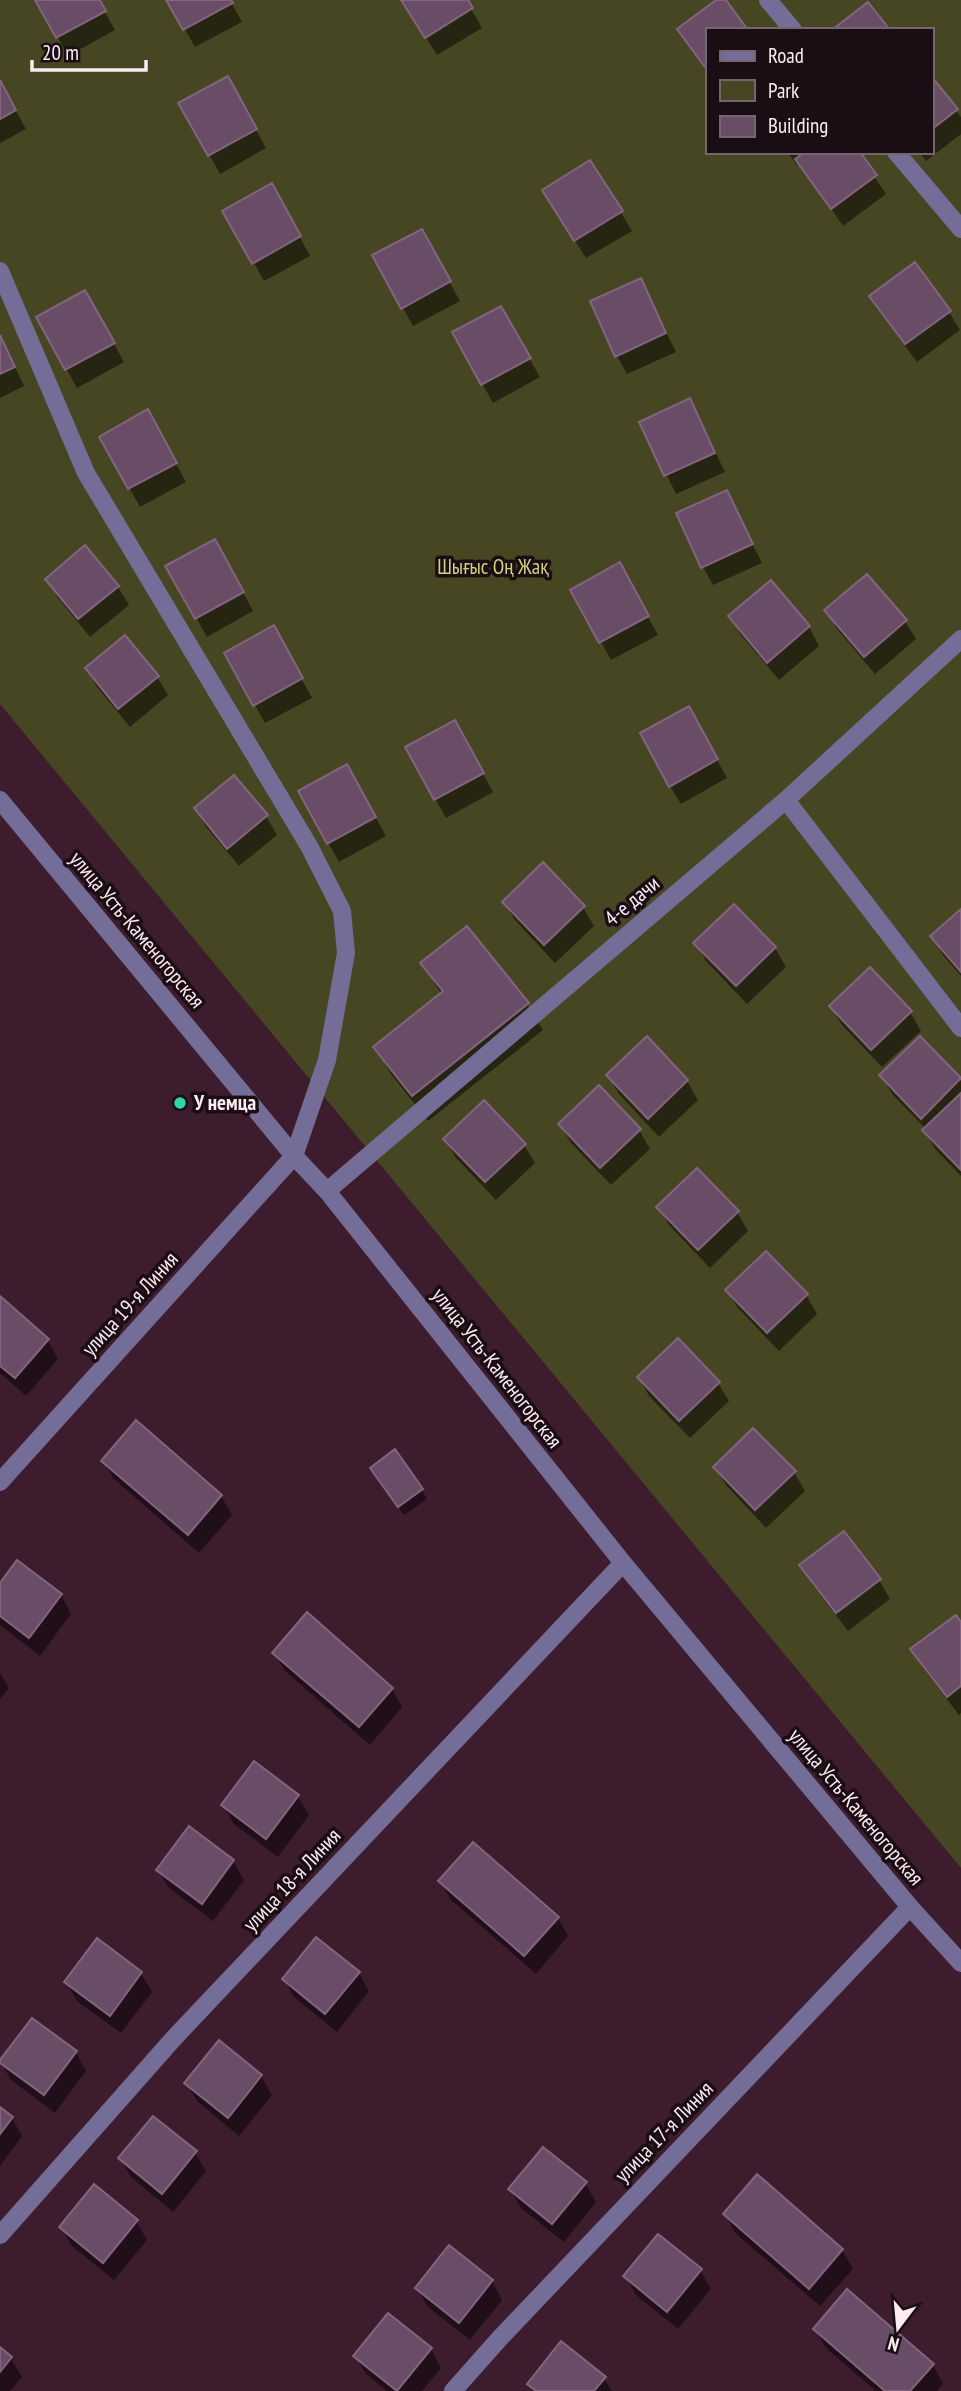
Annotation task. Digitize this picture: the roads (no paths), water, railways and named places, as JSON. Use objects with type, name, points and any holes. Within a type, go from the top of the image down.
[{"type":"street","points":[[768,0],[791,28]]},
{"type":"street","points":[[898,154],[961,229]]},
{"type":"street","points":[[0,271],[86,473],[275,787],[342,911],[346,953],[327,1060],[295,1156]]},
{"type":"street","name":"4-е дачи","points":[[327,1191],[786,800],[961,639]]},
{"type":"street","name":"улица Усть-Каменогорская","points":[[0,800],[327,1191],[623,1563],[910,1906],[961,1963]]},
{"type":"street","points":[[786,800],[961,1028]]},
{"type":"street","name":"улица 19-я Линия","points":[[0,1482],[295,1156]]},
{"type":"street","name":"улица 18-я Линия","points":[[0,2235],[174,2038],[623,1563]]},
{"type":"street","name":"улица 17-я Линия","points":[[453,2391],[500,2338],[910,1906]]},
{"type":"place","name":"У немца","points":[[180,1103]]},
{"type":"park label","name":"Шығыс Оң Жақ","points":[[493,567]]}]
